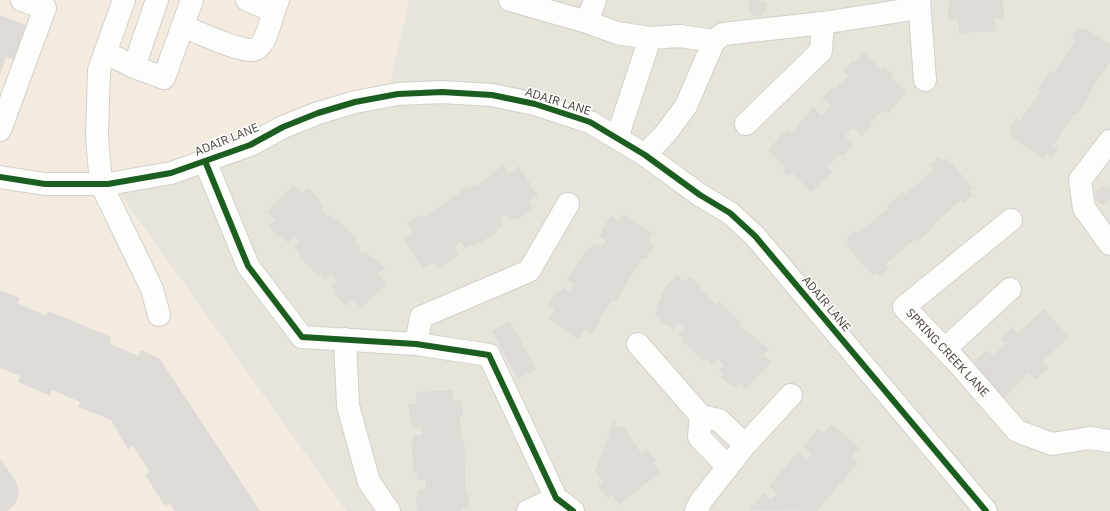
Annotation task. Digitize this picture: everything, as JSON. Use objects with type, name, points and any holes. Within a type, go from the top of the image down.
[{"type":"street","points":[[2,120],[45,8],[22,0]]},
{"type":"street","points":[[105,52],[134,67],[164,78],[192,0]]},
{"type":"street","points":[[183,26],[241,48],[252,50],[257,49],[263,42],[276,5],[246,0]]},
{"type":"street","points":[[510,0],[587,22],[617,33],[650,38],[680,36],[714,41]]},
{"type":"street","points":[[587,22],[595,0]]},
{"type":"street","points":[[134,67],[154,9],[122,4],[99,70],[97,137],[101,184],[152,289],[159,315]]},
{"type":"street","points":[[645,155],[666,133],[686,106],[714,41],[723,34],[823,23],[919,4],[925,80]]},
{"type":"street","points":[[746,124],[821,51],[823,23]]},
{"type":"street","points":[[617,138],[650,38]]},
{"type":"street","name":"ADAIR LANE","points":[[0,177],[45,184],[101,184],[170,173],[250,145],[283,127],[318,113],[355,102],[398,94],[442,92],[492,96],[535,104],[590,122],[645,155],[700,195],[730,213],[755,236],[986,511]]},
{"type":"street","points":[[1110,141],[1080,180],[1084,208],[1110,244]]},
{"type":"street","points":[[205,161],[248,266],[302,336],[416,344],[489,355],[564,505],[528,511]]},
{"type":"street","points":[[416,344],[421,317],[529,272],[568,204]]},
{"type":"street","name":"SPRING CREEK LANE","points":[[1011,220],[904,307],[945,350],[1017,431],[1052,444],[1090,438],[1110,441]]},
{"type":"street","points":[[945,350],[1010,288]]},
{"type":"street","points":[[345,339],[348,406],[369,482],[389,511]]},
{"type":"street","points":[[638,344],[701,416],[719,420],[745,445]]},
{"type":"street","points":[[696,511],[701,500],[745,445],[791,395]]},
{"type":"street","points":[[701,416],[700,437],[728,467]]},
{"type":"shaded area","points":[[0,0],[409,0],[389,87],[117,190],[346,511],[0,511]]},
{"type":"shaded area","points":[[409,0],[1110,0],[1110,511],[346,511],[117,190],[389,86]]},
{"type":"building","points":[[751,0],[759,0],[767,3],[766,11],[759,17],[753,16],[748,9]]},
{"type":"building","points":[[950,0],[1003,0],[1004,18],[995,19],[996,31],[959,33],[958,20],[949,21],[947,7],[951,6]]},
{"type":"building","points":[[0,15],[28,26],[15,60],[6,57],[0,74]]},
{"type":"building","points":[[1077,28],[1082,31],[1085,28],[1110,44],[1110,62],[1088,95],[1090,96],[1077,115],[1075,113],[1053,145],[1058,148],[1052,158],[1047,154],[1044,159],[1009,136],[1012,131],[1009,129],[1016,118],[1020,121],[1041,91],[1038,89],[1051,71],[1054,73],[1075,41],[1071,38]]},
{"type":"building","points":[[864,52],[881,70],[885,66],[893,75],[891,77],[906,92],[888,114],[883,110],[869,124],[871,126],[862,136],[853,128],[845,136],[853,145],[843,156],[840,154],[827,167],[832,173],[811,192],[792,173],[789,176],[782,170],[785,167],[768,150],[787,129],[791,133],[813,107],[821,116],[831,106],[822,98],[832,87],[835,89],[848,76],[843,71],[853,60],[855,62]]},
{"type":"building","points":[[939,157],[943,161],[947,158],[973,188],[969,191],[973,195],[964,203],[961,200],[932,226],[933,227],[917,242],[915,239],[886,264],[889,268],[880,276],[877,272],[873,276],[846,245],[850,242],[847,238],[855,231],[858,234],[889,207],[887,206],[903,192],[906,194],[934,169],[930,165]]},
{"type":"building","points":[[503,165],[508,174],[519,166],[538,196],[528,202],[533,209],[516,220],[515,218],[510,220],[506,214],[500,219],[503,225],[496,230],[497,232],[473,247],[471,244],[465,248],[461,242],[454,247],[459,254],[439,269],[434,262],[423,268],[403,238],[413,232],[407,223],[421,214],[423,218],[467,187],[469,188],[476,184],[477,186]]},
{"type":"building","points":[[293,186],[302,194],[309,188],[320,200],[318,201],[324,208],[321,210],[327,216],[329,214],[334,219],[336,217],[357,239],[355,241],[360,247],[358,249],[363,254],[366,252],[373,259],[375,257],[385,268],[378,274],[386,284],[361,308],[353,300],[346,306],[334,294],[336,292],[331,287],[337,281],[331,275],[325,280],[320,274],[318,276],[298,255],[300,253],[294,247],[300,242],[295,236],[288,243],[282,236],[280,238],[269,226],[275,220],[267,211]]},
{"type":"building","points":[[1104,186],[1110,188],[1110,198],[1105,205],[1098,203],[1095,197],[1097,190]]},
{"type":"building","points":[[624,214],[653,234],[648,241],[655,246],[646,259],[643,257],[615,302],[612,300],[598,321],[600,322],[592,334],[585,330],[579,339],[548,318],[555,309],[548,304],[557,291],[559,292],[563,287],[570,292],[574,284],[567,280],[587,248],[590,249],[594,243],[601,247],[606,241],[599,236],[611,216],[618,221]]},
{"type":"building","points":[[677,275],[685,282],[690,276],[701,286],[699,288],[717,305],[719,302],[741,322],[738,324],[769,349],[763,355],[771,362],[746,389],[739,382],[734,388],[721,377],[723,375],[719,370],[724,365],[718,359],[712,365],[706,359],[705,362],[682,341],[684,339],[678,334],[684,328],[679,323],[673,329],[667,324],[665,325],[655,314],[664,289]]},
{"type":"building","points":[[0,290],[20,298],[18,303],[46,316],[49,311],[111,337],[109,343],[138,356],[141,350],[160,359],[260,511],[175,511],[169,503],[165,506],[145,475],[150,472],[133,446],[128,449],[111,420],[78,407],[80,402],[52,390],[50,396],[18,382],[20,376],[0,368]]},
{"type":"building","points":[[1044,309],[1069,337],[1042,362],[1049,368],[1036,380],[1029,373],[1003,398],[972,364],[987,350],[993,356],[1005,344],[1000,339],[1013,327],[1018,333]]},
{"type":"building","points":[[510,321],[536,369],[518,379],[492,331]]},
{"type":"building","points":[[452,390],[453,401],[461,400],[463,416],[460,416],[461,439],[464,439],[466,493],[468,492],[469,508],[461,508],[462,511],[417,511],[416,497],[418,497],[418,490],[426,489],[425,479],[417,480],[417,473],[414,473],[411,441],[413,441],[413,435],[422,435],[421,427],[412,427],[408,404],[417,403],[416,392]]},
{"type":"building","points":[[614,421],[619,428],[622,425],[641,453],[646,449],[656,461],[653,463],[660,472],[619,505],[612,495],[608,498],[598,486],[603,481],[595,471]]},
{"type":"building","points":[[832,424],[859,448],[851,457],[858,463],[817,511],[749,510],[763,493],[771,500],[777,493],[769,486],[798,452],[807,460],[812,453],[803,446],[818,429],[824,433]]},
{"type":"building","points":[[0,458],[16,482],[19,491],[16,503],[7,511],[0,511]]},
{"type":"cycle path","points":[[0,177],[45,184],[108,184],[171,173],[250,145],[283,127],[318,113],[355,102],[398,94],[442,92],[492,95],[535,104],[590,122],[645,155],[700,195],[730,213],[755,236],[986,511]]},
{"type":"cycle path","points":[[205,161],[248,266],[302,337],[416,344],[489,355],[556,498],[573,511]]}]
